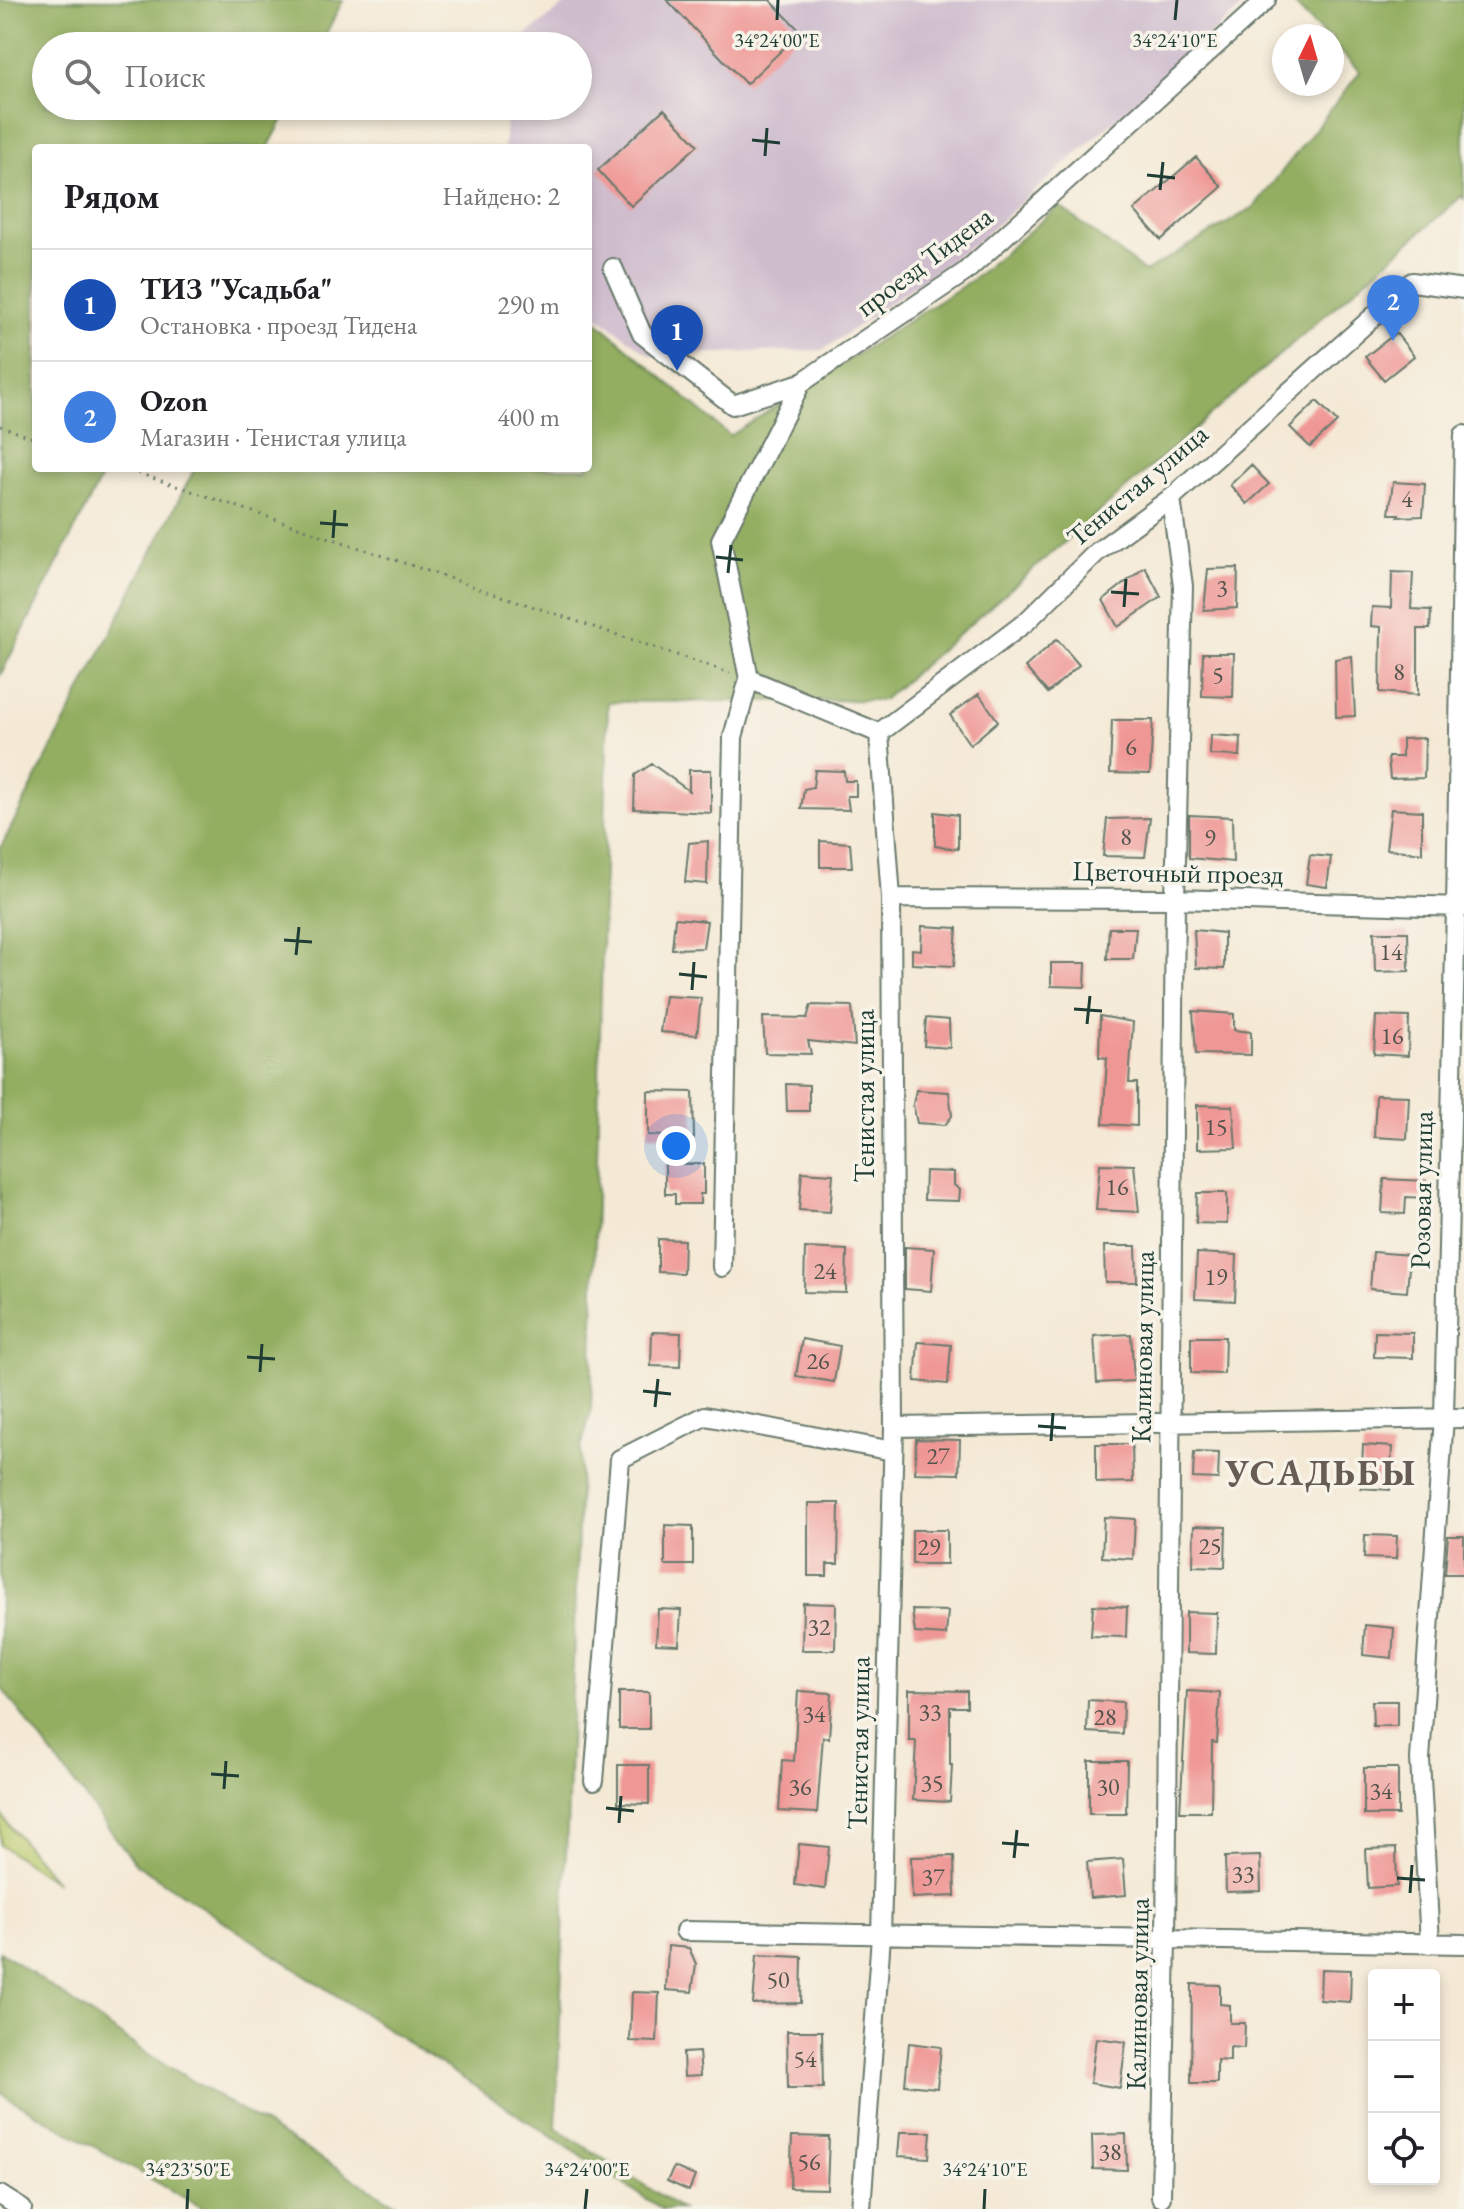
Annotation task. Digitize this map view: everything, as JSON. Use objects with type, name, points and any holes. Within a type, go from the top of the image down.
[{"type":"street","name":"проезд Тидена","points":[[613,268],[642,334],[733,405],[801,383],[965,272],[1266,0]]},
{"type":"street","name":"Тенистая улица","points":[[861,2209],[881,1936],[894,1427],[891,898],[879,733],[1026,622],[1097,552],[1171,498],[1412,282],[1464,289]]},
{"type":"street","points":[[722,1267],[733,737],[749,679],[721,540],[801,383]]},
{"type":"street","name":"Розовая улица","points":[[1430,1944],[1420,1759],[1444,1417],[1460,907],[1464,435]]},
{"type":"street","name":"Калиновая улица","points":[[1161,2197],[1175,899],[1183,586],[1171,498]]},
{"type":"street","points":[[749,679],[879,733]]},
{"type":"street","name":"Цветочный проезд","points":[[891,898],[1175,899],[1460,907]]},
{"type":"street","points":[[594,1781],[620,1459],[705,1416],[893,1451]]},
{"type":"street","points":[[894,1427],[1464,1418]]},
{"type":"street","points":[[685,1931],[1464,1944]]},
{"type":"street","points":[[0,2195],[22,2209]]},
{"type":"path","points":[[0,426],[32,438]]},
{"type":"path","points":[[135,472],[749,679]]},
{"type":"shaded area","points":[[571,0],[1250,0],[979,240],[823,350],[650,355],[592,312],[592,144],[504,144],[506,120],[592,120],[592,32],[530,32]]},
{"type":"green space","points":[[0,0],[343,0],[327,32],[32,32],[32,120],[283,120],[270,144],[32,144],[32,472],[104,472],[0,676]]},
{"type":"green space","points":[[1299,0],[1464,0],[1464,199],[1462,196],[883,700],[608,702],[591,1411],[581,1448],[556,2128],[681,2209],[662,2209],[136,1864],[0,1686],[0,849],[193,472],[592,472],[592,317],[730,436],[972,280],[1059,206],[1145,272],[1254,207],[1344,96],[1360,72],[1344,55],[1344,24],[1313,24],[1294,4]]},
{"type":"green space","points":[[0,1814],[57,1883],[0,1845]]},
{"type":"green space","points":[[0,1951],[140,2049],[404,2209],[204,2209],[0,2093]]},
{"type":"building","points":[[667,0],[770,0],[801,32],[746,84]]},
{"type":"building","points":[[664,109],[698,145],[631,206],[598,170]]},
{"type":"building","points":[[1196,157],[1222,187],[1161,240],[1134,210]]},
{"type":"building","points":[[1396,333],[1414,356],[1384,380],[1365,357]]},
{"type":"building","points":[[1317,401],[1337,422],[1310,447],[1290,427]]},
{"type":"building","points":[[1251,465],[1269,484],[1247,504],[1230,485]]},
{"type":"building","points":[[1393,482],[1425,484],[1423,516],[1398,517],[1399,514],[1389,514]]},
{"type":"building","points":[[1145,567],[1161,597],[1118,627],[1103,600]]},
{"type":"building","points":[[1238,568],[1237,608],[1204,610],[1208,569]]},
{"type":"building","points":[[1392,572],[1413,573],[1411,609],[1431,610],[1430,629],[1418,629],[1418,695],[1380,692],[1381,627],[1371,626],[1372,607],[1391,608]]},
{"type":"building","points":[[1057,639],[1079,665],[1048,693],[1025,667]]},
{"type":"building","points":[[1203,653],[1234,653],[1233,697],[1202,696]]},
{"type":"building","points":[[1352,656],[1355,716],[1336,717],[1335,659]]},
{"type":"building","points":[[979,694],[998,721],[970,745],[950,715]]},
{"type":"building","points":[[1112,720],[1153,720],[1150,774],[1110,773]]},
{"type":"building","points":[[1211,735],[1241,737],[1240,756],[1210,755]]},
{"type":"building","points":[[1425,738],[1424,778],[1390,779],[1388,757],[1402,757],[1402,739]]},
{"type":"building","points":[[652,764],[689,791],[689,770],[711,770],[711,813],[634,809],[635,775]]},
{"type":"building","points":[[815,770],[844,771],[845,781],[856,781],[856,796],[847,796],[849,810],[801,809],[804,789],[813,787]]},
{"type":"building","points":[[1391,809],[1422,811],[1422,853],[1386,849]]},
{"type":"building","points":[[935,812],[958,815],[958,849],[935,846]]},
{"type":"building","points":[[1189,815],[1232,817],[1233,862],[1189,858]]},
{"type":"building","points":[[1150,818],[1145,857],[1103,856],[1107,819]]},
{"type":"building","points":[[708,841],[707,884],[685,882],[689,843]]},
{"type":"building","points":[[820,841],[850,843],[852,867],[820,867]]},
{"type":"building","points":[[1310,855],[1331,857],[1327,887],[1306,884]]},
{"type":"building","points":[[675,918],[707,921],[703,948],[672,949]]},
{"type":"building","points":[[922,926],[957,928],[954,966],[912,964],[912,949],[921,950]]},
{"type":"building","points":[[1109,928],[1136,928],[1133,959],[1107,959]]},
{"type":"building","points":[[1194,930],[1224,933],[1224,969],[1196,968]]},
{"type":"building","points":[[1374,932],[1408,932],[1409,971],[1375,972]]},
{"type":"building","points":[[1051,963],[1086,963],[1085,987],[1051,986]]},
{"type":"building","points":[[665,996],[701,998],[697,1035],[660,1032]]},
{"type":"building","points":[[811,1005],[852,1006],[855,1046],[808,1041],[811,1054],[765,1053],[763,1017],[807,1018]]},
{"type":"building","points":[[1193,1011],[1234,1014],[1234,1030],[1251,1032],[1251,1055],[1196,1054]]},
{"type":"building","points":[[1100,1016],[1133,1022],[1129,1083],[1137,1083],[1137,1126],[1103,1124],[1107,1058],[1099,1057]]},
{"type":"building","points":[[1376,1016],[1409,1017],[1408,1056],[1374,1054]]},
{"type":"building","points":[[926,1018],[949,1020],[950,1048],[924,1046]]},
{"type":"building","points":[[786,1084],[809,1085],[809,1111],[787,1111]]},
{"type":"building","points":[[916,1090],[949,1092],[952,1116],[945,1125],[917,1123],[913,1104]]},
{"type":"building","points":[[648,1091],[693,1092],[694,1138],[648,1135]]},
{"type":"building","points":[[1376,1095],[1409,1096],[1407,1139],[1374,1137]]},
{"type":"building","points":[[1197,1105],[1233,1106],[1236,1148],[1197,1149]]},
{"type":"building","points":[[665,1164],[704,1164],[704,1194],[700,1194],[700,1204],[675,1204],[675,1194],[665,1194]]},
{"type":"building","points":[[1100,1164],[1134,1165],[1139,1212],[1096,1210]]},
{"type":"building","points":[[925,1171],[954,1172],[954,1185],[960,1190],[959,1201],[924,1200]]},
{"type":"building","points":[[802,1172],[833,1174],[830,1212],[799,1210]]},
{"type":"building","points":[[1384,1179],[1427,1181],[1426,1198],[1406,1197],[1405,1214],[1382,1213]]},
{"type":"building","points":[[1197,1193],[1227,1193],[1227,1224],[1196,1223]]},
{"type":"building","points":[[658,1239],[684,1240],[683,1273],[658,1272]]},
{"type":"building","points":[[1104,1246],[1136,1246],[1137,1282],[1105,1282]]},
{"type":"building","points":[[905,1247],[934,1249],[931,1291],[905,1289]]},
{"type":"building","points":[[805,1248],[847,1250],[846,1293],[804,1292]]},
{"type":"building","points":[[1373,1252],[1410,1255],[1407,1292],[1370,1289]]},
{"type":"building","points":[[1197,1253],[1237,1255],[1235,1301],[1195,1299]]},
{"type":"building","points":[[652,1332],[681,1333],[680,1367],[651,1366]]},
{"type":"building","points":[[1375,1332],[1413,1333],[1413,1358],[1374,1357]]},
{"type":"building","points":[[1131,1334],[1134,1381],[1097,1383],[1094,1336]]},
{"type":"building","points":[[1191,1337],[1225,1337],[1224,1374],[1191,1373]]},
{"type":"building","points":[[802,1339],[840,1346],[834,1382],[796,1376]]},
{"type":"building","points":[[918,1342],[951,1345],[948,1384],[915,1381]]},
{"type":"building","points":[[916,1439],[960,1440],[959,1474],[915,1473]]},
{"type":"building","points":[[1096,1444],[1132,1444],[1133,1482],[1096,1483]]},
{"type":"building","points":[[1363,1445],[1392,1447],[1390,1490],[1361,1488]]},
{"type":"building","points":[[1194,1452],[1219,1453],[1218,1479],[1193,1478]]},
{"type":"building","points":[[808,1503],[839,1503],[838,1564],[827,1564],[827,1576],[808,1576]]},
{"type":"building","points":[[1104,1517],[1135,1519],[1133,1559],[1102,1557]]},
{"type":"building","points":[[665,1525],[693,1526],[693,1565],[665,1565]]},
{"type":"building","points":[[1194,1526],[1226,1527],[1225,1567],[1193,1566]]},
{"type":"building","points":[[912,1530],[947,1530],[947,1564],[912,1564]]},
{"type":"building","points":[[1365,1535],[1397,1536],[1396,1559],[1364,1558]]},
{"type":"building","points":[[1448,1536],[1464,1536],[1464,1574],[1445,1574]]},
{"type":"building","points":[[803,1603],[836,1604],[835,1650],[802,1650]]},
{"type":"building","points":[[1093,1605],[1127,1607],[1126,1637],[1091,1636]]},
{"type":"building","points":[[658,1609],[681,1610],[679,1645],[656,1644]]},
{"type":"building","points":[[912,1610],[948,1611],[946,1635],[915,1633]]},
{"type":"building","points":[[1186,1612],[1217,1613],[1216,1654],[1186,1653]]},
{"type":"building","points":[[1365,1625],[1394,1628],[1392,1658],[1363,1655]]},
{"type":"building","points":[[909,1690],[967,1691],[967,1707],[950,1707],[950,1802],[913,1800],[916,1741],[909,1741]]},
{"type":"building","points":[[798,1691],[832,1693],[829,1738],[823,1737],[817,1813],[779,1811],[782,1760],[794,1761]]},
{"type":"building","points":[[1187,1691],[1220,1693],[1217,1743],[1212,1742],[1211,1812],[1180,1812]]},
{"type":"building","points":[[619,1692],[649,1692],[649,1729],[619,1729]]},
{"type":"building","points":[[1088,1700],[1123,1702],[1122,1734],[1087,1732]]},
{"type":"building","points":[[1372,1701],[1397,1701],[1397,1726],[1373,1726]]},
{"type":"building","points":[[1089,1761],[1127,1761],[1126,1814],[1089,1814]]},
{"type":"building","points":[[618,1765],[649,1765],[649,1804],[618,1803]]},
{"type":"building","points":[[1364,1768],[1398,1768],[1398,1815],[1364,1815]]},
{"type":"building","points":[[799,1844],[829,1847],[825,1889],[795,1885]]},
{"type":"building","points":[[1396,1848],[1397,1886],[1368,1888],[1366,1849]]},
{"type":"building","points":[[954,1856],[955,1896],[912,1898],[911,1857]]},
{"type":"building","points":[[1260,1856],[1261,1891],[1226,1892],[1225,1857]]},
{"type":"building","points":[[1123,1859],[1126,1895],[1090,1898],[1087,1862]]},
{"type":"building","points":[[668,1946],[689,1948],[696,1964],[692,1992],[666,1990]]},
{"type":"building","points":[[757,1955],[802,1957],[801,2003],[753,2004]]},
{"type":"building","points":[[1321,1969],[1351,1970],[1350,2002],[1320,2000]]},
{"type":"building","points":[[1192,1984],[1220,1985],[1220,2004],[1230,2005],[1230,2023],[1245,2023],[1244,2048],[1230,2047],[1230,2061],[1217,2060],[1217,2083],[1191,2083]]},
{"type":"building","points":[[632,1992],[659,1993],[657,2042],[630,2041]]},
{"type":"building","points":[[787,2031],[822,2031],[823,2088],[788,2088]]},
{"type":"building","points":[[1096,2038],[1126,2042],[1120,2088],[1090,2083]]},
{"type":"building","points":[[909,2043],[941,2047],[937,2088],[905,2085]]},
{"type":"building","points":[[699,2052],[701,2075],[684,2076],[683,2053]]},
{"type":"building","points":[[900,2132],[931,2132],[929,2158],[898,2156]]},
{"type":"building","points":[[1126,2134],[1127,2170],[1093,2169],[1092,2135]]},
{"type":"building","points":[[792,2136],[829,2137],[827,2189],[790,2188]]},
{"type":"building","points":[[674,2167],[695,2176],[689,2191],[667,2181]]},
{"type":"place","name":"Ozon","points":[[1393,341]]},
{"type":"place","name":"ТИЗ \"Усадьба\"","points":[[677,371]]},
{"type":"district","name":"УСАДЬБЫ","points":[[1321,1472]]}]
